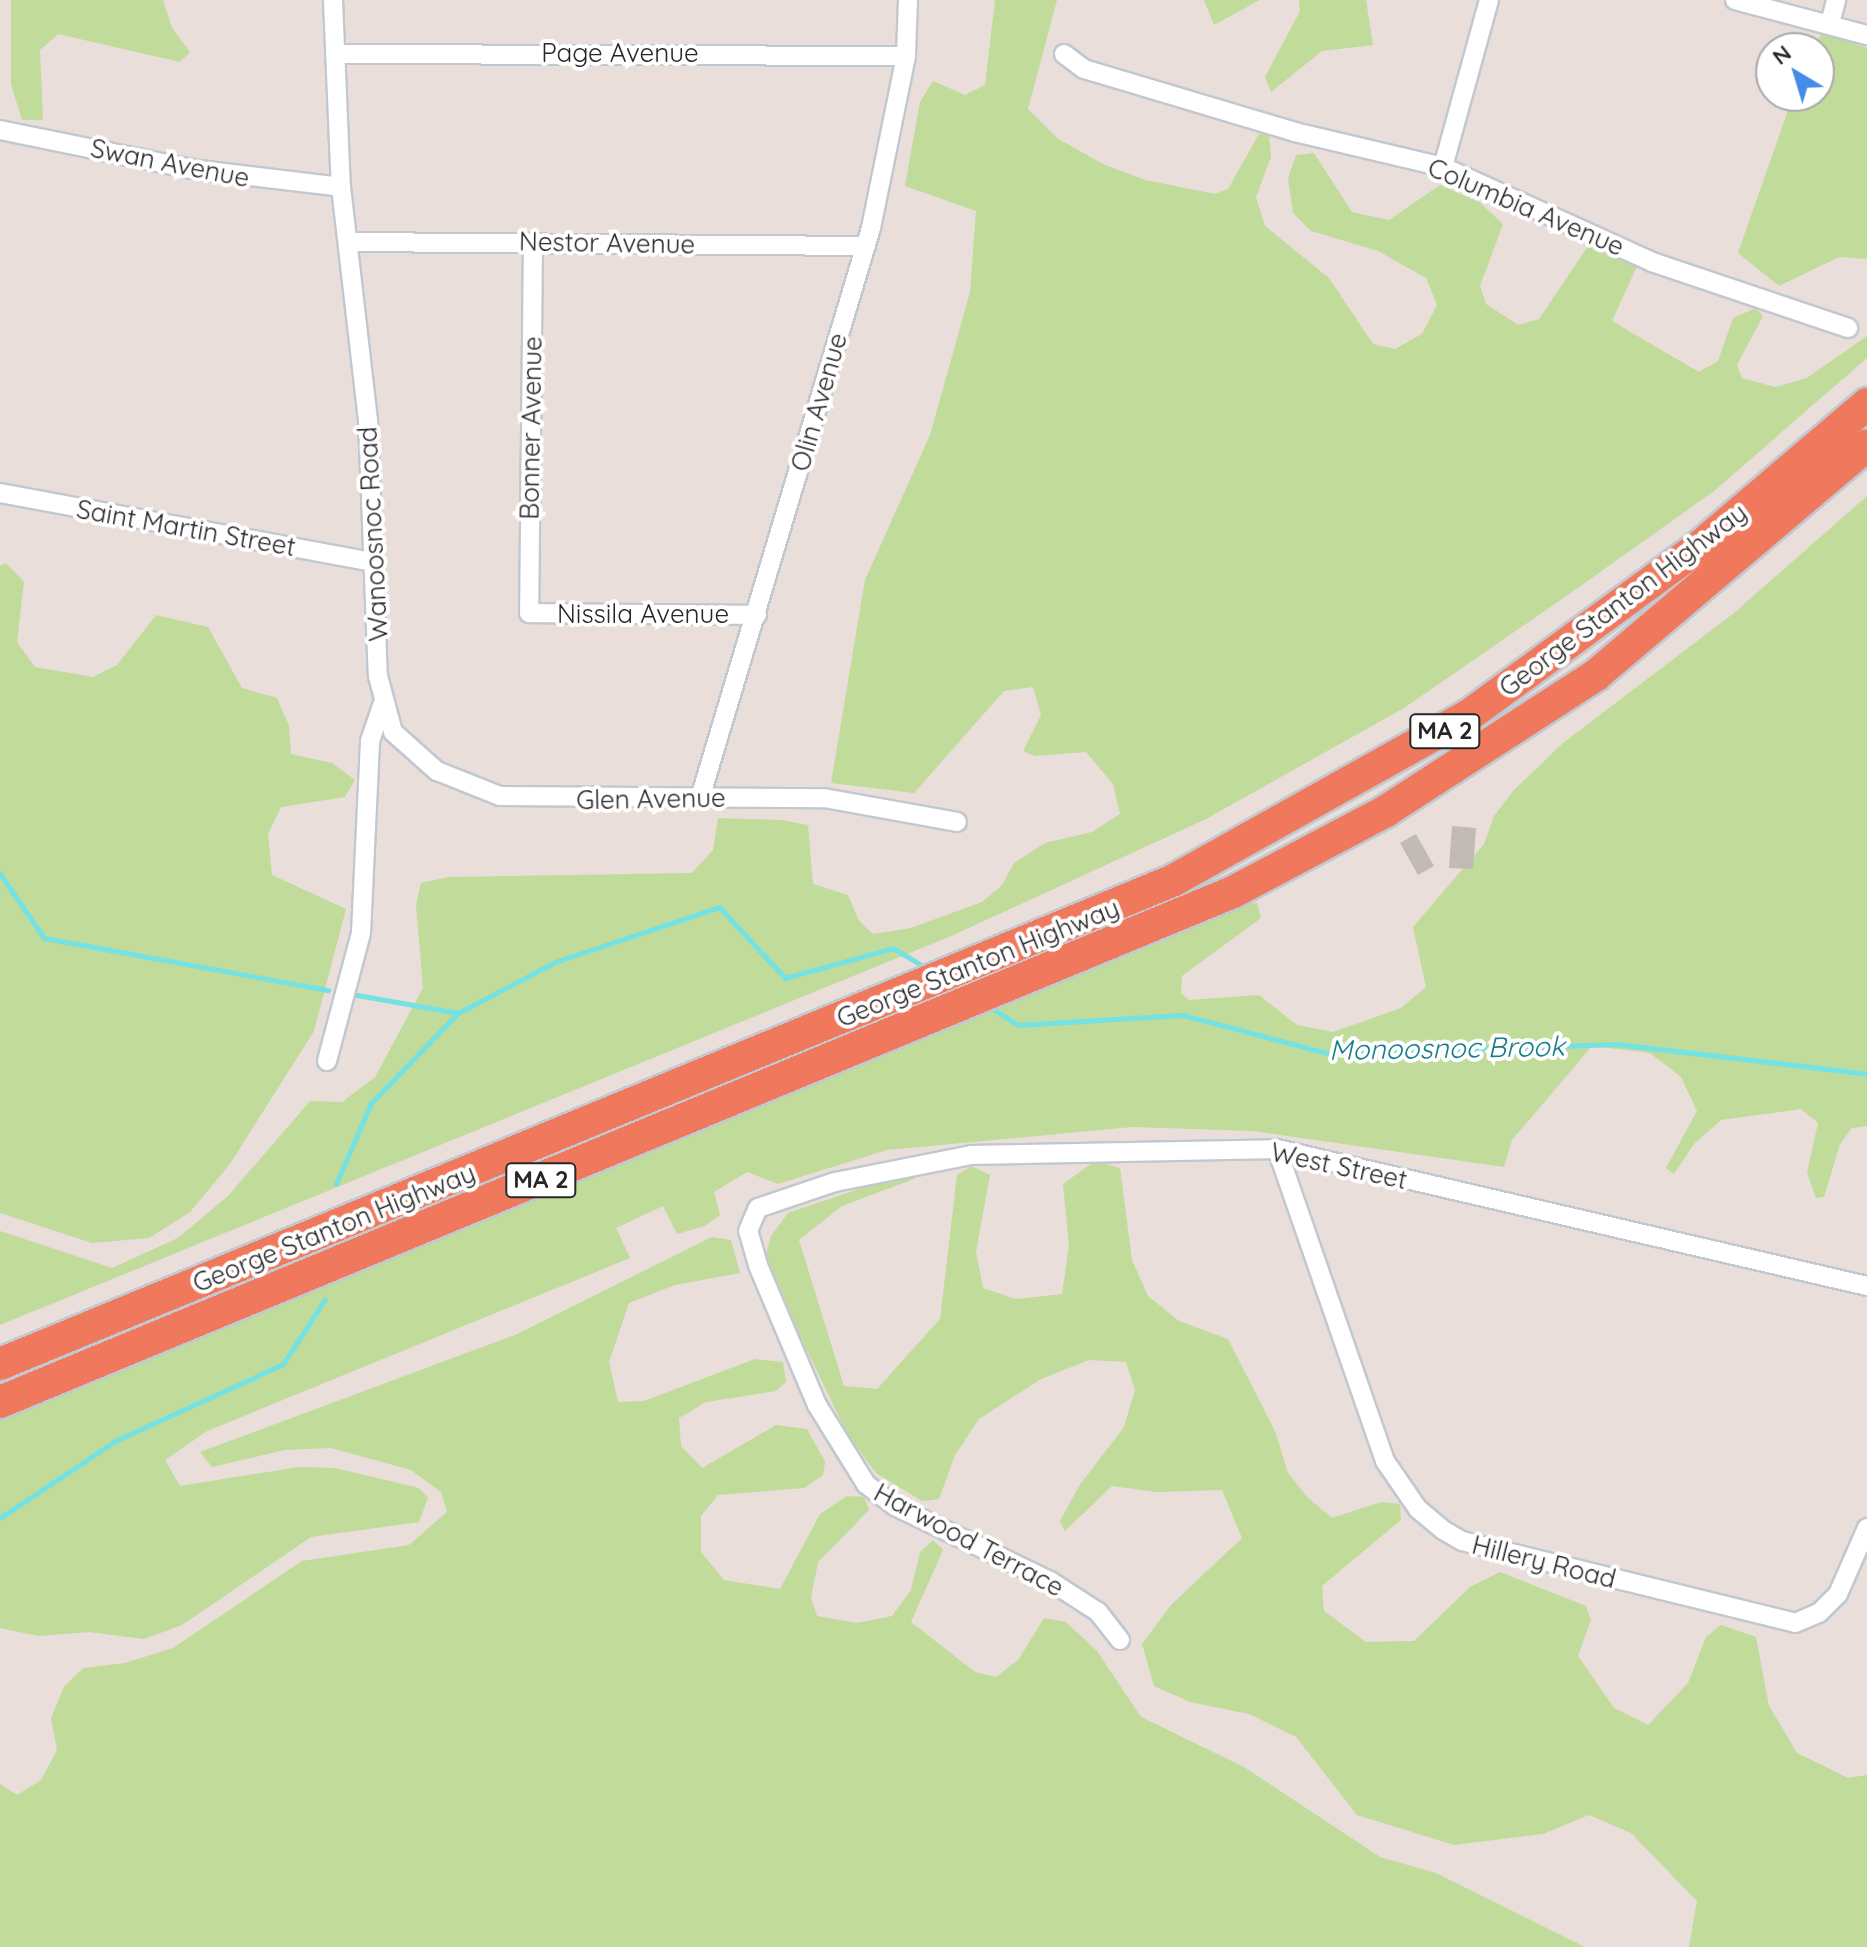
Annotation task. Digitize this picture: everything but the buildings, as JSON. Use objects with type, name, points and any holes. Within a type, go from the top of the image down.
[{"type":"highway","name":"George Stanton Highway","points":[[0,1364],[967,968],[1174,880],[1468,716],[1699,547],[1867,404]]},
{"type":"highway","name":"George Stanton Highway","points":[[0,1402],[1233,892],[1386,811],[1514,731],[1658,627],[1867,445]]},
{"type":"street","name":"Wanoosnoc Road","points":[[327,1061],[361,933],[370,741],[383,703],[372,562],[368,420],[341,187],[333,0]]},
{"type":"street","name":"Olin Avenue","points":[[700,798],[866,246],[906,56],[908,0]]},
{"type":"street","points":[[1443,167],[1489,0]]},
{"type":"street","points":[[1735,0],[1867,35]]},
{"type":"street","points":[[1830,23],[1836,0]]},
{"type":"street","name":"Page Avenue","points":[[335,54],[906,56]]},
{"type":"street","name":"Columbia Avenue","points":[[1064,54],[1084,69],[1295,132],[1443,167],[1652,262],[1848,328]]},
{"type":"street","name":"Swan Avenue","points":[[0,130],[191,169],[341,187]]},
{"type":"street","name":"Nestor Avenue","points":[[348,242],[866,246]]},
{"type":"street","name":"Bonner Avenue","points":[[529,613],[533,242]]},
{"type":"street","name":"Saint Martin Street","points":[[0,493],[372,562]]},
{"type":"street","name":"Nissila Avenue","points":[[529,613],[757,615]]},
{"type":"street","name":"Glen Avenue","points":[[383,703],[393,732],[420,758],[488,793],[552,800],[824,798],[957,822]]},
{"type":"street","name":"West Street","points":[[758,1208],[835,1182],[971,1155],[1277,1149],[1867,1286]]},
{"type":"street","name":"Hillery Road","points":[[1277,1149],[1385,1461],[1418,1509],[1443,1530],[1462,1541],[1795,1623],[1819,1613],[1838,1594],[1867,1528]]},
{"type":"street","name":"Harwood Terrace","points":[[758,1208],[748,1231],[758,1265],[817,1405],[860,1477],[895,1506],[1050,1581],[1098,1612],[1120,1640]]},
{"type":"green space","points":[[11,0],[163,0],[172,28],[190,52],[180,62],[58,34],[40,50],[43,120],[22,120],[11,84]]},
{"type":"green space","points":[[995,0],[1057,0],[1028,109],[1057,138],[1103,164],[1145,180],[1215,194],[1228,189],[1260,132],[1269,135],[1271,157],[1256,197],[1265,226],[1329,278],[1373,344],[1395,349],[1422,334],[1437,305],[1426,278],[1378,251],[1311,231],[1293,213],[1288,178],[1296,155],[1314,153],[1352,212],[1389,220],[1440,185],[1479,202],[1503,224],[1480,286],[1486,304],[1518,325],[1539,319],[1590,243],[1638,264],[1612,321],[1699,372],[1718,361],[1733,318],[1756,308],[1763,316],[1737,365],[1742,378],[1775,387],[1807,378],[1867,336],[1867,358],[1714,491],[1572,592],[1404,708],[1206,819],[951,936],[0,1325],[0,1231],[112,1268],[178,1238],[228,1196],[310,1101],[342,1102],[375,1077],[423,988],[416,905],[421,883],[449,877],[692,873],[713,850],[718,818],[782,820],[808,825],[813,884],[848,895],[859,921],[873,934],[911,928],[982,902],[1002,885],[1014,863],[1045,843],[1092,832],[1120,814],[1113,784],[1086,752],[1035,756],[1023,751],[1041,715],[1033,687],[1004,691],[914,793],[831,783],[865,580],[930,435],[970,292],[976,211],[905,186],[920,102],[933,81],[965,95],[985,85]]},
{"type":"green space","points":[[1204,0],[1260,0],[1214,25]]},
{"type":"green space","points":[[1299,0],[1366,0],[1373,45],[1322,51],[1271,92],[1265,77],[1300,11]]},
{"type":"green space","points":[[1835,37],[1867,48],[1867,259],[1839,257],[1779,286],[1738,253],[1787,112],[1835,112]]},
{"type":"green space","points":[[1867,496],[1867,1126],[1852,1128],[1840,1144],[1824,1197],[1816,1198],[1807,1173],[1818,1123],[1801,1109],[1721,1120],[1694,1144],[1674,1174],[1666,1168],[1697,1111],[1681,1077],[1650,1053],[1592,1046],[1512,1140],[1504,1167],[1253,1131],[1132,1127],[887,1150],[778,1184],[747,1172],[714,1192],[720,1215],[705,1226],[677,1234],[663,1206],[616,1228],[630,1258],[207,1431],[165,1460],[180,1486],[299,1467],[335,1468],[419,1488],[428,1498],[419,1522],[311,1537],[182,1625],[144,1639],[89,1632],[39,1636],[0,1628],[0,1415],[1241,905],[1257,903],[1261,918],[1182,976],[1181,993],[1189,1000],[1259,995],[1297,1025],[1333,1032],[1401,1008],[1426,987],[1413,927],[1484,844],[1494,816],[1514,790],[1563,743],[1734,613]]},
{"type":"green space","points":[[6,563],[24,582],[17,642],[35,667],[93,677],[117,665],[156,615],[208,627],[242,688],[277,698],[289,726],[291,754],[332,763],[355,780],[345,797],[281,807],[268,834],[272,875],[346,909],[314,1031],[230,1164],[190,1212],[149,1238],[92,1243],[0,1213],[0,566]]},
{"type":"green space","points":[[1095,1161],[1120,1168],[1132,1260],[1148,1296],[1179,1321],[1228,1339],[1275,1431],[1288,1473],[1308,1498],[1332,1518],[1381,1502],[1400,1504],[1401,1520],[1322,1586],[1324,1611],[1366,1642],[1414,1641],[1470,1587],[1500,1572],[1586,1606],[1591,1620],[1578,1656],[1614,1708],[1648,1725],[1688,1683],[1706,1637],[1721,1625],[1756,1637],[1769,1706],[1797,1753],[1848,1778],[1867,1775],[1867,1947],[1689,1947],[1697,1901],[1631,1833],[1589,1815],[1543,1834],[1454,1845],[1357,1815],[1296,1737],[1249,1714],[1190,1702],[1154,1686],[1142,1644],[1171,1605],[1242,1538],[1222,1490],[1157,1492],[1112,1486],[1065,1531],[1060,1521],[1079,1486],[1124,1427],[1135,1390],[1126,1362],[1089,1360],[1041,1379],[979,1419],[955,1455],[939,1499],[922,1501],[876,1473],[848,1435],[801,1338],[766,1254],[771,1236],[788,1213],[909,1172],[914,1179],[842,1206],[799,1240],[844,1386],[877,1389],[940,1319],[957,1175],[971,1166],[990,1175],[976,1252],[983,1288],[1016,1299],[1062,1294],[1069,1246],[1063,1184]]},
{"type":"green space","points":[[712,1237],[731,1240],[740,1273],[675,1285],[629,1303],[609,1362],[618,1402],[644,1401],[755,1359],[783,1362],[786,1382],[776,1391],[706,1402],[679,1418],[681,1446],[702,1468],[776,1425],[807,1429],[825,1462],[823,1475],[804,1488],[718,1495],[701,1516],[701,1552],[724,1580],[780,1589],[820,1514],[847,1496],[864,1497],[869,1510],[818,1562],[811,1598],[817,1616],[857,1623],[892,1616],[911,1590],[920,1552],[933,1540],[943,1550],[911,1622],[975,1672],[996,1677],[1018,1660],[1044,1618],[1066,1622],[1097,1651],[1141,1717],[1244,1767],[1380,1857],[1436,1873],[1585,1947],[0,1947],[0,1784],[17,1795],[41,1780],[57,1750],[51,1718],[64,1687],[83,1668],[125,1663],[173,1648],[302,1561],[409,1545],[447,1512],[441,1492],[411,1470],[331,1448],[285,1450],[212,1467],[200,1452],[515,1335]]},
{"type":"waterway","points":[[0,874],[44,938],[328,990]]},
{"type":"waterway","name":"Monoosnoc Brook","points":[[336,1184],[371,1103],[458,1013],[555,962],[719,907],[785,978],[893,948],[928,969]]},
{"type":"waterway","points":[[357,995],[458,1013]]},
{"type":"waterway","name":"Monoosnoc Brook","points":[[988,1006],[1018,1025],[1183,1015],[1331,1054],[1617,1044],[1867,1074]]},
{"type":"waterway","name":"Monoosnoc Brook","points":[[0,1518],[115,1441],[283,1364],[325,1299]]}]
